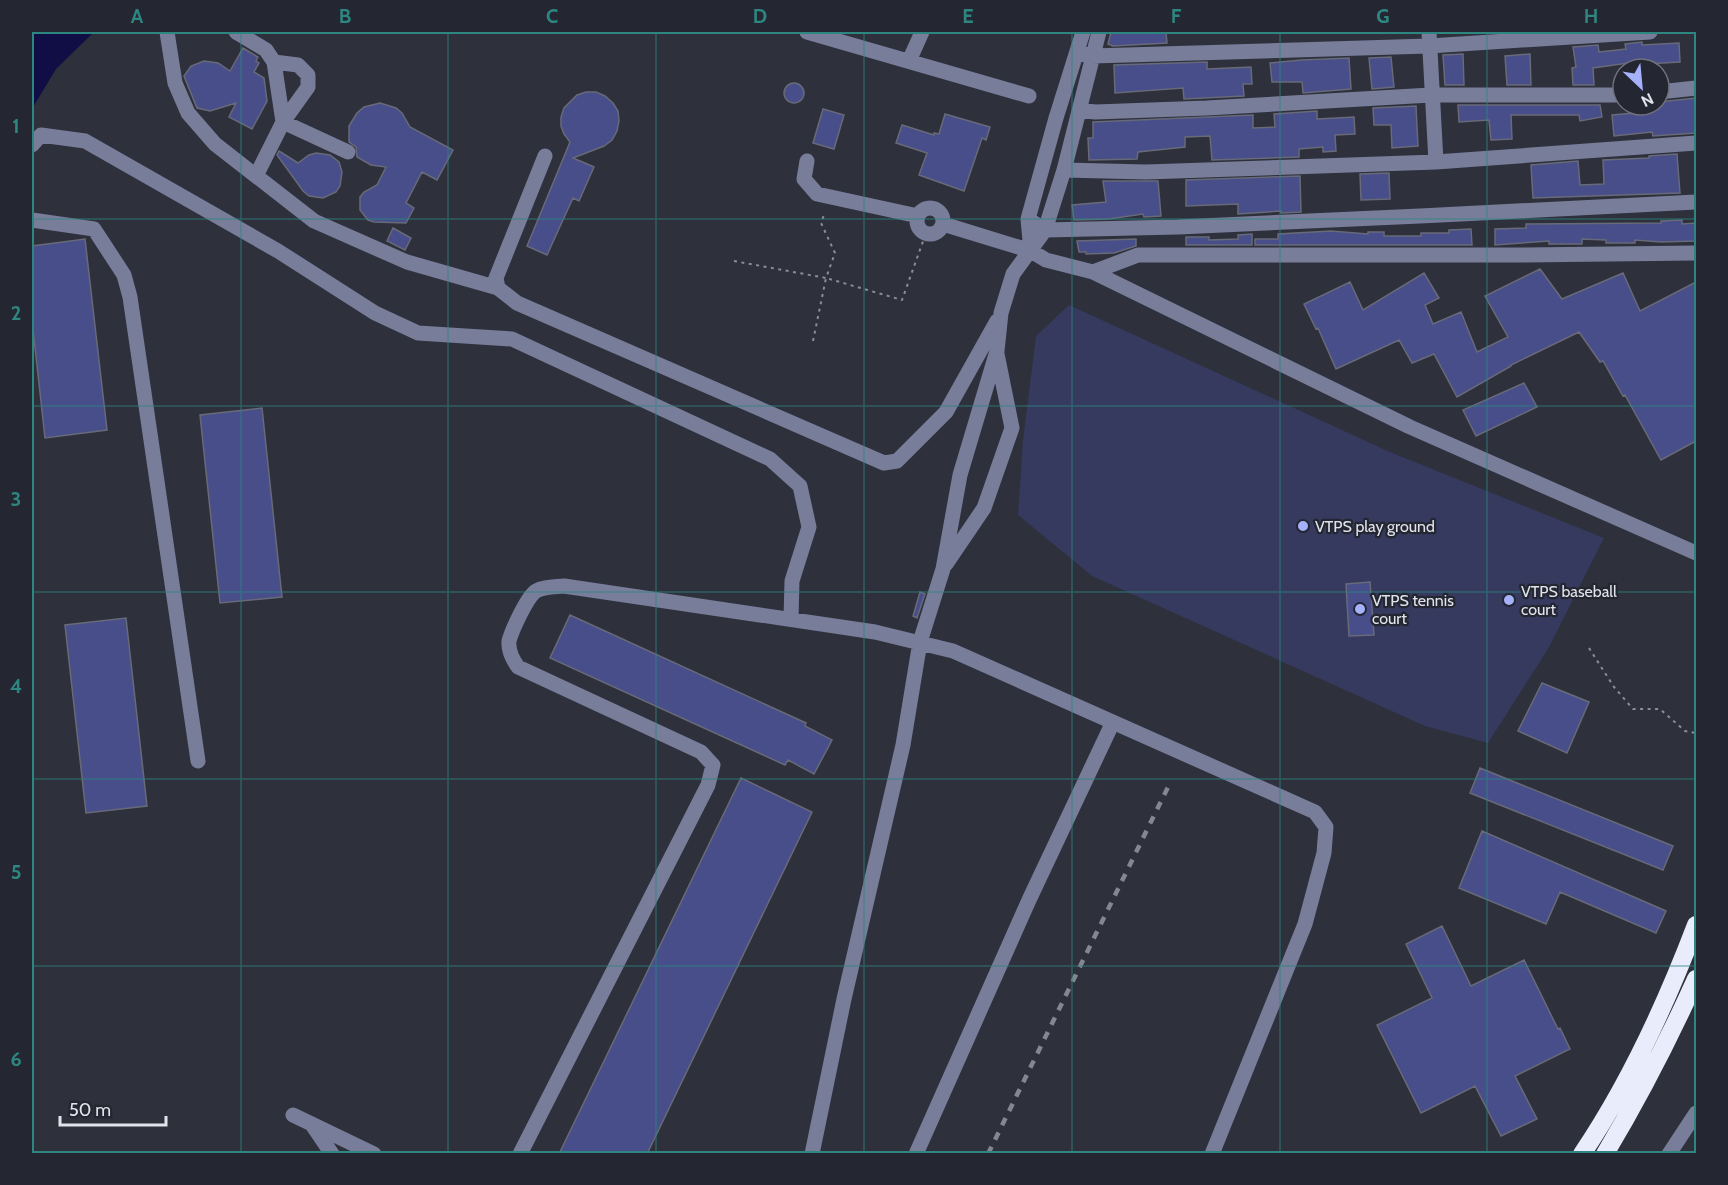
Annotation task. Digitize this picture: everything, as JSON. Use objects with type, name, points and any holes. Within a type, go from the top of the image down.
[{"type":"highway","points":[[1582,1154],[1620,1092],[1655,1024],[1696,925]]},
{"type":"highway","points":[[1605,1154],[1636,1102],[1696,979]]},
{"type":"street","points":[[167,32],[175,83],[188,113],[215,144],[314,222],[407,262],[498,288],[517,303],[884,464],[897,461],[946,412],[1001,313]]},
{"type":"street","points":[[236,32],[267,50],[274,62],[283,122]]},
{"type":"street","points":[[807,32],[1029,96]]},
{"type":"street","points":[[909,61],[922,32]]},
{"type":"street","points":[[812,1154],[844,999],[903,745],[920,642],[943,569],[960,475],[997,351],[1001,313],[1013,274],[1045,230],[1064,170],[1080,110],[1085,54],[1083,32]]},
{"type":"street","points":[[1031,251],[1028,219],[1056,118],[1085,54],[1099,32]]},
{"type":"street","points":[[1085,54],[1650,32]]},
{"type":"street","points":[[1429,39],[1436,162]]},
{"type":"street","points":[[256,176],[283,122],[308,87],[308,75],[298,65],[274,62]]},
{"type":"street","points":[[1671,91],[1696,88]]},
{"type":"street","points":[[1080,110],[1095,112],[1207,108],[1431,95],[1611,95]]},
{"type":"street","points":[[283,122],[348,152]]},
{"type":"street","points":[[32,145],[41,135],[85,141],[278,252],[375,313],[418,333],[512,339],[770,459],[800,486],[809,526],[792,581],[790,619]]},
{"type":"street","points":[[1064,170],[1146,172],[1436,162],[1696,143]]},
{"type":"street","points":[[498,288],[496,278],[544,156]]},
{"type":"street","points":[[807,161],[804,179],[817,194],[918,216]]},
{"type":"street","points":[[1028,219],[1045,230],[1178,227],[1696,202]]},
{"type":"street","points":[[927,208],[936,209],[942,215],[943,224],[938,231],[926,233],[917,225],[918,216],[927,208]]},
{"type":"street","points":[[32,220],[94,229],[124,275],[130,297],[198,761]]},
{"type":"street","points":[[943,224],[1031,251],[1046,260],[1093,272],[1410,427],[1696,553]]},
{"type":"street","points":[[1093,272],[1138,255],[1696,253]]},
{"type":"street","points":[[943,569],[984,508],[1012,428],[997,351]]},
{"type":"street","points":[[520,1154],[708,785],[712,765],[701,753],[518,667],[510,653],[509,642],[527,601],[532,594],[545,587],[564,586],[876,632],[953,651],[1315,812],[1326,827],[1324,853],[1305,924],[1212,1154]]},
{"type":"street","points":[[916,1154],[1024,910],[1113,722]]},
{"type":"street","points":[[1669,1154],[1696,1113]]},
{"type":"street","points":[[293,1115],[374,1154]]},
{"type":"street","points":[[312,1124],[332,1154]]},
{"type":"path","points":[[813,341],[826,278],[835,253],[821,223],[829,197]]},
{"type":"path","points":[[734,261],[826,278],[902,300],[926,233]]},
{"type":"path","points":[[1589,648],[1614,687],[1634,709],[1660,709],[1685,731],[1696,733]]},
{"type":"shaded area","points":[[32,32],[94,32],[56,69],[32,109]]},
{"type":"shaded area","name":"VTPS play ground","points":[[1069,305],[1390,452],[1604,538],[1548,649],[1488,743],[1425,726],[1092,576],[1018,515],[1023,440],[1036,336]]},
{"type":"building","points":[[1111,32],[1166,32],[1167,43],[1113,46],[1108,44]]},
{"type":"building","points":[[1679,43],[1680,62],[1671,63],[1671,57],[1611,57],[1611,65],[1593,68],[1594,85],[1573,85],[1572,68],[1576,67],[1573,47],[1598,45],[1599,52],[1626,49],[1625,44]]},
{"type":"building","points":[[243,48],[258,57],[256,61],[259,63],[254,72],[264,78],[267,101],[252,129],[229,117],[236,103],[210,111],[197,108],[184,76],[191,66],[204,61],[218,63],[230,71]]},
{"type":"building","points":[[1463,54],[1464,85],[1445,85],[1443,55]]},
{"type":"building","points":[[1530,54],[1531,85],[1507,85],[1505,56]]},
{"type":"building","points":[[1391,57],[1394,87],[1372,89],[1369,58]]},
{"type":"building","points":[[1349,58],[1351,89],[1303,93],[1302,82],[1272,82],[1270,63]]},
{"type":"building","points":[[1207,62],[1207,69],[1251,67],[1252,84],[1243,84],[1244,96],[1184,99],[1183,88],[1115,93],[1114,65]]},
{"type":"building","points":[[794,83],[801,86],[804,93],[801,100],[794,103],[787,100],[784,93],[787,86]]},
{"type":"building","points":[[596,92],[613,103],[618,111],[617,131],[612,140],[604,146],[573,158],[594,167],[579,201],[573,198],[547,255],[527,246],[570,142],[561,126],[564,108],[577,95]]},
{"type":"building","points":[[1696,98],[1696,133],[1653,136],[1652,132],[1614,136],[1612,117],[1671,117],[1671,101]]},
{"type":"building","points":[[380,103],[396,108],[402,113],[410,127],[453,150],[437,180],[422,172],[406,203],[414,208],[406,223],[374,222],[368,220],[360,210],[360,197],[377,185],[386,167],[371,165],[357,157],[356,147],[349,142],[349,126],[364,107]]},
{"type":"building","points":[[1458,105],[1600,105],[1602,117],[1580,121],[1579,115],[1511,115],[1512,139],[1491,140],[1489,120],[1459,122]]},
{"type":"building","points":[[1416,106],[1418,146],[1392,148],[1391,125],[1374,125],[1373,108]]},
{"type":"building","points":[[823,109],[844,115],[834,149],[813,143]]},
{"type":"building","points":[[1317,111],[1317,119],[1354,117],[1355,134],[1335,135],[1336,151],[1323,152],[1323,147],[1299,149],[1299,157],[1212,160],[1210,136],[1185,137],[1185,147],[1138,152],[1137,159],[1089,160],[1088,138],[1093,138],[1093,122],[1253,115],[1253,128],[1275,127],[1274,114]]},
{"type":"building","points":[[945,114],[990,127],[986,140],[982,138],[964,191],[919,175],[927,153],[896,143],[902,125],[934,135],[934,133],[939,134]]},
{"type":"building","points":[[279,151],[298,163],[316,153],[330,155],[339,162],[342,172],[340,186],[336,192],[323,198],[309,196],[277,155]]},
{"type":"building","points":[[1677,154],[1680,193],[1533,198],[1531,165],[1578,161],[1580,185],[1604,184],[1603,160]]},
{"type":"building","points":[[1389,173],[1390,199],[1361,200],[1360,174]]},
{"type":"building","points":[[1300,176],[1301,212],[1238,214],[1238,204],[1186,206],[1186,180]]},
{"type":"building","points":[[1103,181],[1158,181],[1161,216],[1144,217],[1143,214],[1109,219],[1074,220],[1072,205],[1106,202]]},
{"type":"building","points":[[1682,220],[1682,224],[1696,223],[1696,241],[1635,240],[1635,243],[1606,243],[1606,240],[1582,239],[1582,244],[1549,244],[1549,241],[1495,245],[1495,229],[1526,228],[1526,224],[1661,223],[1661,221]]},
{"type":"building","points":[[393,228],[411,238],[405,250],[387,241]]},
{"type":"building","points":[[1471,229],[1472,245],[1255,245],[1255,239],[1278,239],[1278,234],[1331,231],[1368,234],[1368,232],[1384,232],[1384,236],[1421,236],[1421,233],[1449,233],[1449,230]]},
{"type":"building","points":[[1252,234],[1252,245],[1186,245],[1186,237],[1209,237],[1209,240],[1238,239],[1238,235]]},
{"type":"building","points":[[85,239],[107,430],[45,438],[32,320],[32,246]]},
{"type":"building","points":[[1136,239],[1136,246],[1114,253],[1086,254],[1086,252],[1079,252],[1077,241]]},
{"type":"building","points":[[1540,269],[1562,299],[1623,273],[1640,311],[1696,282],[1696,441],[1661,460],[1625,395],[1623,396],[1603,361],[1600,362],[1579,332],[1511,365],[1457,397],[1434,354],[1412,363],[1399,340],[1336,369],[1318,328],[1316,329],[1304,304],[1350,282],[1363,310],[1424,273],[1439,298],[1425,305],[1433,324],[1461,312],[1477,352],[1508,337],[1485,296]]},
{"type":"building","points":[[1524,383],[1537,407],[1476,436],[1463,410]]},
{"type":"building","points":[[262,408],[282,597],[220,603],[200,415]]},
{"type":"building","name":"VTPS tennis court","points":[[1370,582],[1374,635],[1349,636],[1346,584]]},
{"type":"building","points":[[920,592],[925,594],[917,618],[913,616]]},
{"type":"building","points":[[570,615],[806,723],[805,726],[832,740],[814,774],[788,760],[785,765],[550,658]]},
{"type":"building","points":[[126,618],[147,806],[86,813],[65,625]]},
{"type":"building","points":[[1542,683],[1589,702],[1567,753],[1518,731]]},
{"type":"building","points":[[1480,768],[1673,846],[1663,870],[1470,793]]},
{"type":"building","points":[[741,778],[812,812],[647,1154],[559,1154]]},
{"type":"building","points":[[1482,831],[1666,911],[1656,933],[1560,892],[1546,924],[1459,888]]},
{"type":"building","points":[[1442,926],[1471,986],[1524,960],[1570,1049],[1515,1076],[1537,1119],[1501,1136],[1475,1086],[1421,1113],[1377,1025],[1432,998],[1406,944]]},
{"type":"railway","points":[[988,1154],[1170,783]]},
{"type":"place","name":"VTPS play ground","points":[[1303,526]]},
{"type":"place","name":"VTPS baseball court","points":[[1509,600]]},
{"type":"place","name":"VTPS tennis court","points":[[1360,609]]}]
